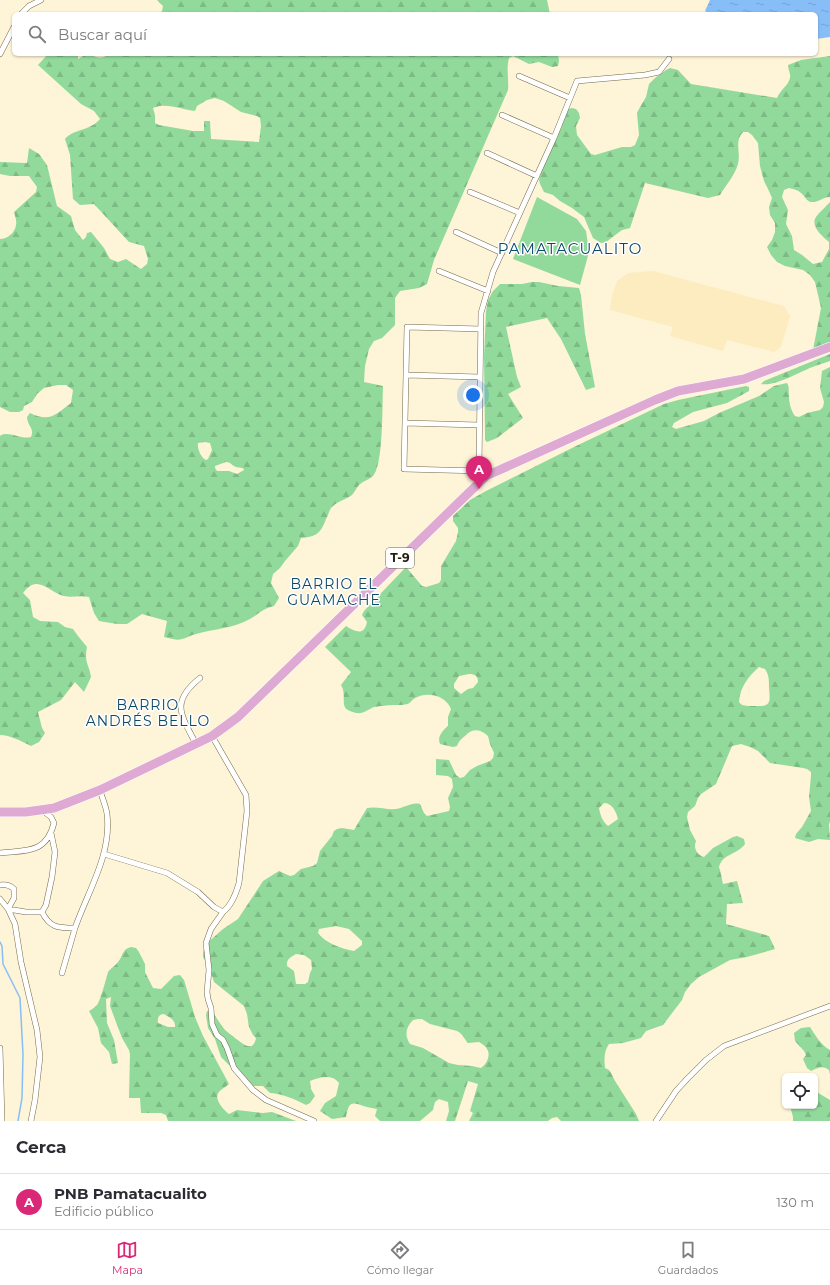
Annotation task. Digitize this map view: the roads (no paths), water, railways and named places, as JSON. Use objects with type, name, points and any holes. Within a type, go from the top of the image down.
[{"type":"highway","name":"T-9","points":[[0,812],[26,812],[54,808],[100,790],[212,736],[238,717],[483,473],[678,391],[744,379],[830,347]]},
{"type":"street","points":[[23,12],[29,6],[41,0]]},
{"type":"street","points":[[0,54],[12,31]]},
{"type":"street","points":[[483,473],[479,468],[481,313],[493,272],[554,138],[577,81],[645,75],[659,72],[669,59]]},
{"type":"street","points":[[519,76],[570,98]]},
{"type":"street","points":[[502,115],[554,138]]},
{"type":"street","points":[[487,153],[537,176]]},
{"type":"street","points":[[470,192],[520,213]]},
{"type":"street","points":[[456,232],[502,252]]},
{"type":"street","points":[[439,271],[488,291]]},
{"type":"street","points":[[481,329],[407,327],[404,469],[483,473]]},
{"type":"street","points":[[406,375],[480,377]]},
{"type":"street","points":[[405,422],[479,425]]},
{"type":"street","points":[[196,744],[180,710],[182,699],[189,687],[200,678]]},
{"type":"street","points":[[212,736],[246,795],[247,811],[239,883],[236,894],[228,908],[222,912],[211,929],[206,943],[209,970],[207,992],[211,1008],[212,1024],[227,1048],[234,1068],[253,1090],[266,1100],[304,1118],[314,1121]]},
{"type":"street","points":[[62,973],[75,928],[104,854],[107,813],[100,790]]},
{"type":"street","points":[[0,853],[30,850],[40,846],[46,841],[51,833],[54,823],[51,817],[41,810]]},
{"type":"street","points":[[42,912],[46,905],[52,877],[55,852],[51,833]]},
{"type":"street","points":[[104,854],[167,873],[198,892],[222,912]]},
{"type":"street","points":[[0,885],[11,886],[14,889],[14,898],[8,909]]},
{"type":"street","points":[[0,899],[8,909],[15,924],[21,962],[37,1030],[40,1057],[31,1121]]},
{"type":"street","points":[[8,909],[26,912],[42,912]]},
{"type":"street","points":[[42,912],[46,920],[52,925],[61,928],[75,928]]},
{"type":"street","points":[[656,1121],[687,1079],[706,1060],[724,1046],[830,1006]]},
{"type":"street","points":[[0,1048],[2,1121]]},
{"type":"water","points":[[710,0],[830,0],[830,37],[818,39],[818,12],[705,11]]},
{"type":"waterway","points":[[0,942],[2,946],[3,964],[20,998],[23,1054],[22,1098],[18,1121]]},
{"type":"place","name":"PNB Pamatacualito","points":[[479,489]]},
{"type":"district","name":"PAMATACUALITO","points":[[570,249]]},
{"type":"district","name":"BARRIO EL GUAMACHE","points":[[334,592]]},
{"type":"district","name":"BARRIO ANDRÉS BELLO","points":[[148,714]]}]
